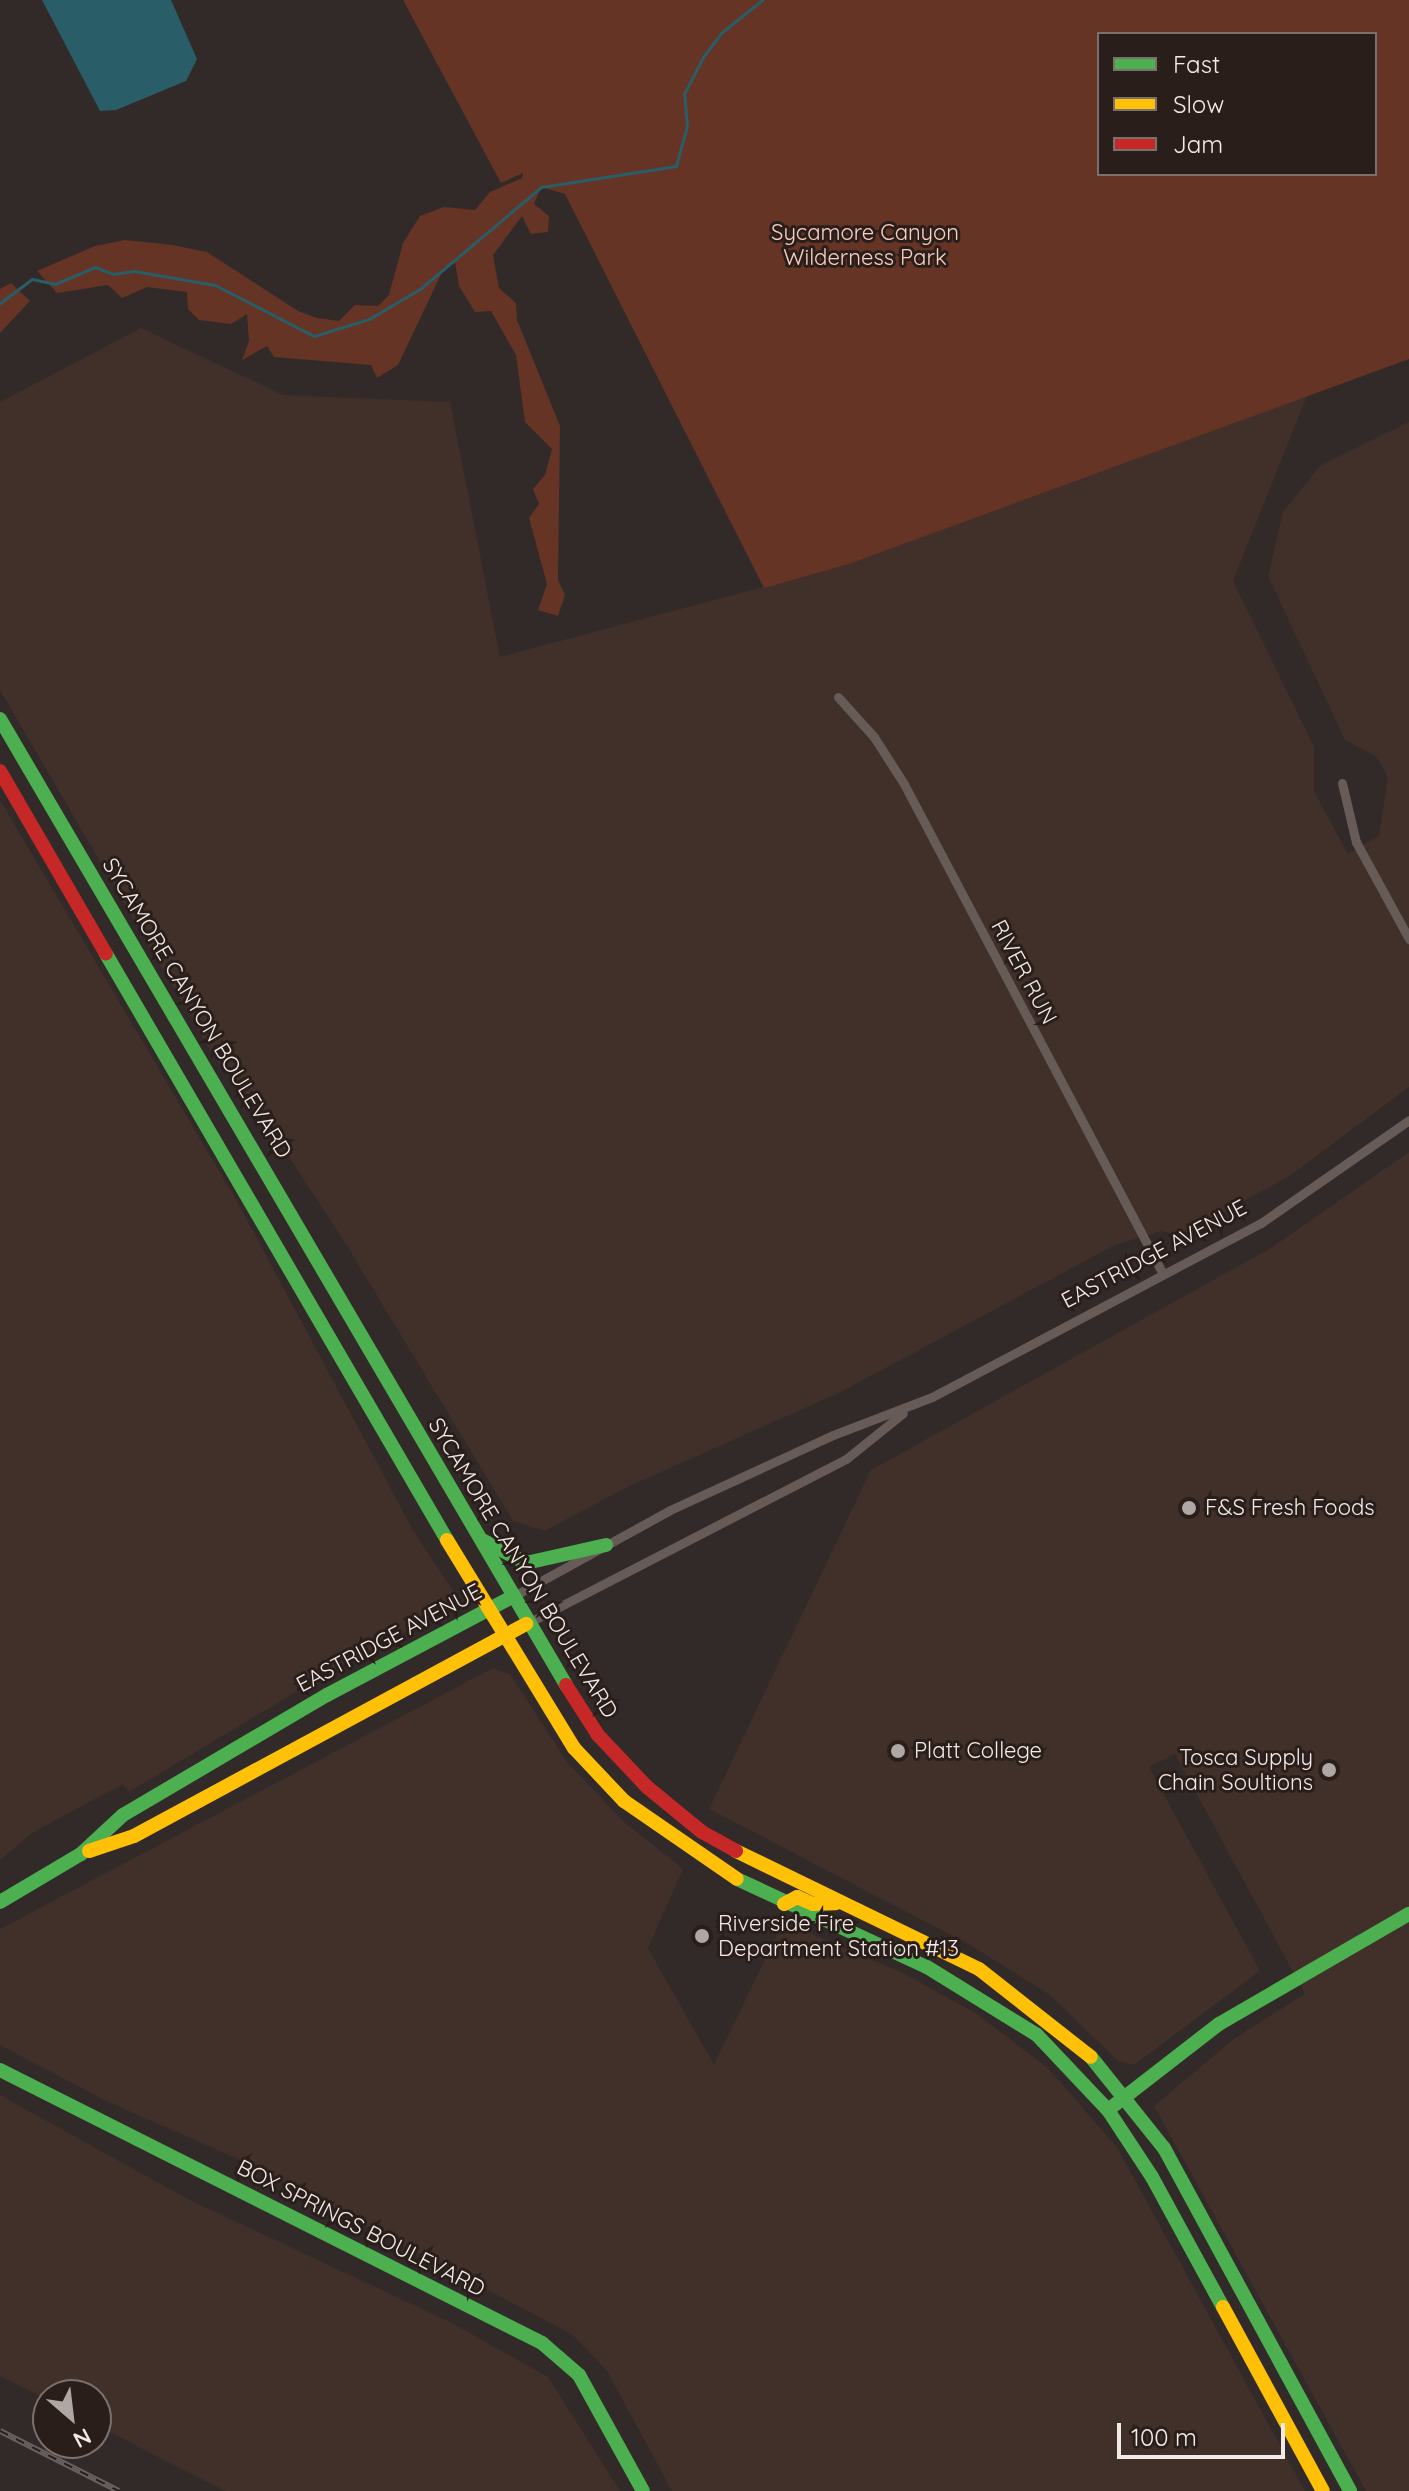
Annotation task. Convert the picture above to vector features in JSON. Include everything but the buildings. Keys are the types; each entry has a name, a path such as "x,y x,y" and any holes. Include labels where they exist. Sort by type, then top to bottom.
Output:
{"main road":[{"name":"SYCAMORE CANYON BOULEVARD","path":"0,719 526,1624 585,1718 647,1787 702,1832 759,1866 955,1955 1004,1984 1060,2027 1126,2095 1164,2148 1350,2491"},
{"path":"0,771 503,1636 548,1711 599,1778 688,1850 784,1904 972,1991 1037,2035 1108,2110 1152,2177 1323,2491"},
{"path":"478,1537 526,1563 606,1545"},
{"name":"EASTRIDGE AVENUE","path":"81,1854 123,1815 327,1695 512,1597"},
{"name":"EASTRIDGE AVENUE","path":"0,1902 81,1854 134,1836 526,1624"},
{"path":"784,1904 797,1897 813,1904 840,1903"},
{"path":"1108,2110 1258,1999 1409,1914"},
{"name":"BOX SPRINGS BOULEVARD","path":"0,2070 542,2343 579,2375 643,2491"}],"street":[{"name":"RIVER RUN","path":"838,697 874,737 904,784 1163,1274"},
{"path":"1342,783 1356,842 1409,939"},
{"name":"EASTRIDGE AVENUE","path":"512,1597 606,1545 833,1435 908,1408 1163,1274 1311,1192 1409,1120"},
{"name":"EASTRIDGE AVENUE","path":"526,1624 846,1459 908,1408"}],"shaded area":[{"path":"141,328 283,395 450,402 500,657 849,564 1307,396 1233,581 1314,747 1314,791 1348,854 1379,836 1388,777 1377,757 1345,740 1268,576 1283,512 1320,466 1409,422 1409,1087 1291,1175 1181,1236 1162,1231 1115,1245 841,1392 627,1487 545,1531 513,1521 349,1249 267,1123 214,1057 0,690 0,402"},
{"path":"0,800 238,1203 413,1530 453,1591 445,1611 316,1680 129,1792 123,1784 32,1833 0,1860"},
{"path":"1409,1152 1409,2491 1366,2491 1154,2106 1235,2038 1305,1994 1175,1754 1149,1767 1260,1971 1134,2065 1118,2061 1050,1995 970,1945 709,1809 871,1470 1271,1248"},
{"path":"493,1668 510,1674 567,1762 624,1822 683,1869 648,1948 714,2065 783,1922 903,1973 977,2014 1049,2069 1118,2149 1305,2491 672,2491 607,2371 573,2335 238,2159 106,2101 0,2045 0,1929"},
{"path":"0,2095 186,2198 452,2323 548,2377 620,2491 225,2491 112,2433 112,2379 32,2379 32,2392 0,2376"}],"green space":[{"name":"Sycamore Canyon Wilderness Park","path":"403,0 1409,0 1409,359 849,564 764,588 565,194 541,187 534,204 549,216 548,232 531,234 522,216 493,255 499,288 516,303 517,320 560,426 558,580 565,595 558,616 538,610 547,584 529,518 539,504 533,489 545,475 552,449 525,422 516,355 491,311 475,312 459,286 455,262 444,268 398,365 377,378 371,365 274,357 267,346 242,360 249,341 247,314 231,324 199,320 188,309 187,292 147,287 122,298 108,285 57,293 37,271 95,246 125,240 172,245 207,252 298,311 339,321 355,305 378,306 389,295 403,243 420,216 444,207 475,210 490,192 522,178 523,173 501,183"},
{"path":"11,283 30,301 0,333 0,289"}],"water":[{"path":"42,0 171,0 197,59 186,81 116,110 100,111"}],"waterway":[{"path":"0,303 32,279 55,284 95,267 113,274 134,271 215,285 314,336 369,319 420,289 541,187 676,166 687,126 684,94 703,57 721,33 762,0"}],"railway":[{"path":"0,2431 119,2491"}],"traffic: fast":[{"path":"0,719 566,1685"},
{"path":"106,954 447,1540"},
{"path":"482,1540 526,1563 606,1545"},
{"path":"0,1902 81,1854 123,1815 327,1695 512,1597"},
{"path":"737,1879 927,1967 1037,2035 1108,2110 1152,2177 1223,2307"},
{"path":"1108,2110 1219,2024 1409,1914"},
{"path":"1091,2057 1164,2148 1350,2491"},
{"path":"0,2070 542,2343 579,2375 643,2491"}],"traffic: slow":[{"path":"447,1540 574,1748 624,1801 737,1879"},
{"path":"89,1851 134,1836 526,1624"},
{"path":"736,1851 979,1969 1091,2057"},
{"path":"784,1904 797,1897 813,1904 836,1903"},
{"path":"1223,2307 1323,2491"}],"traffic: jam":[{"path":"0,771 106,954"},
{"path":"566,1685 598,1735 647,1787 702,1832 736,1851"}],"place":[{"name":"F&S Fresh Foods","path":"1189,1508"},
{"name":"Platt College","path":"898,1751"},
{"name":"Tosca Supply Chain Soultions","path":"1329,1770"},
{"name":"Riverside Fire Department Station #13","path":"702,1936"}]}
